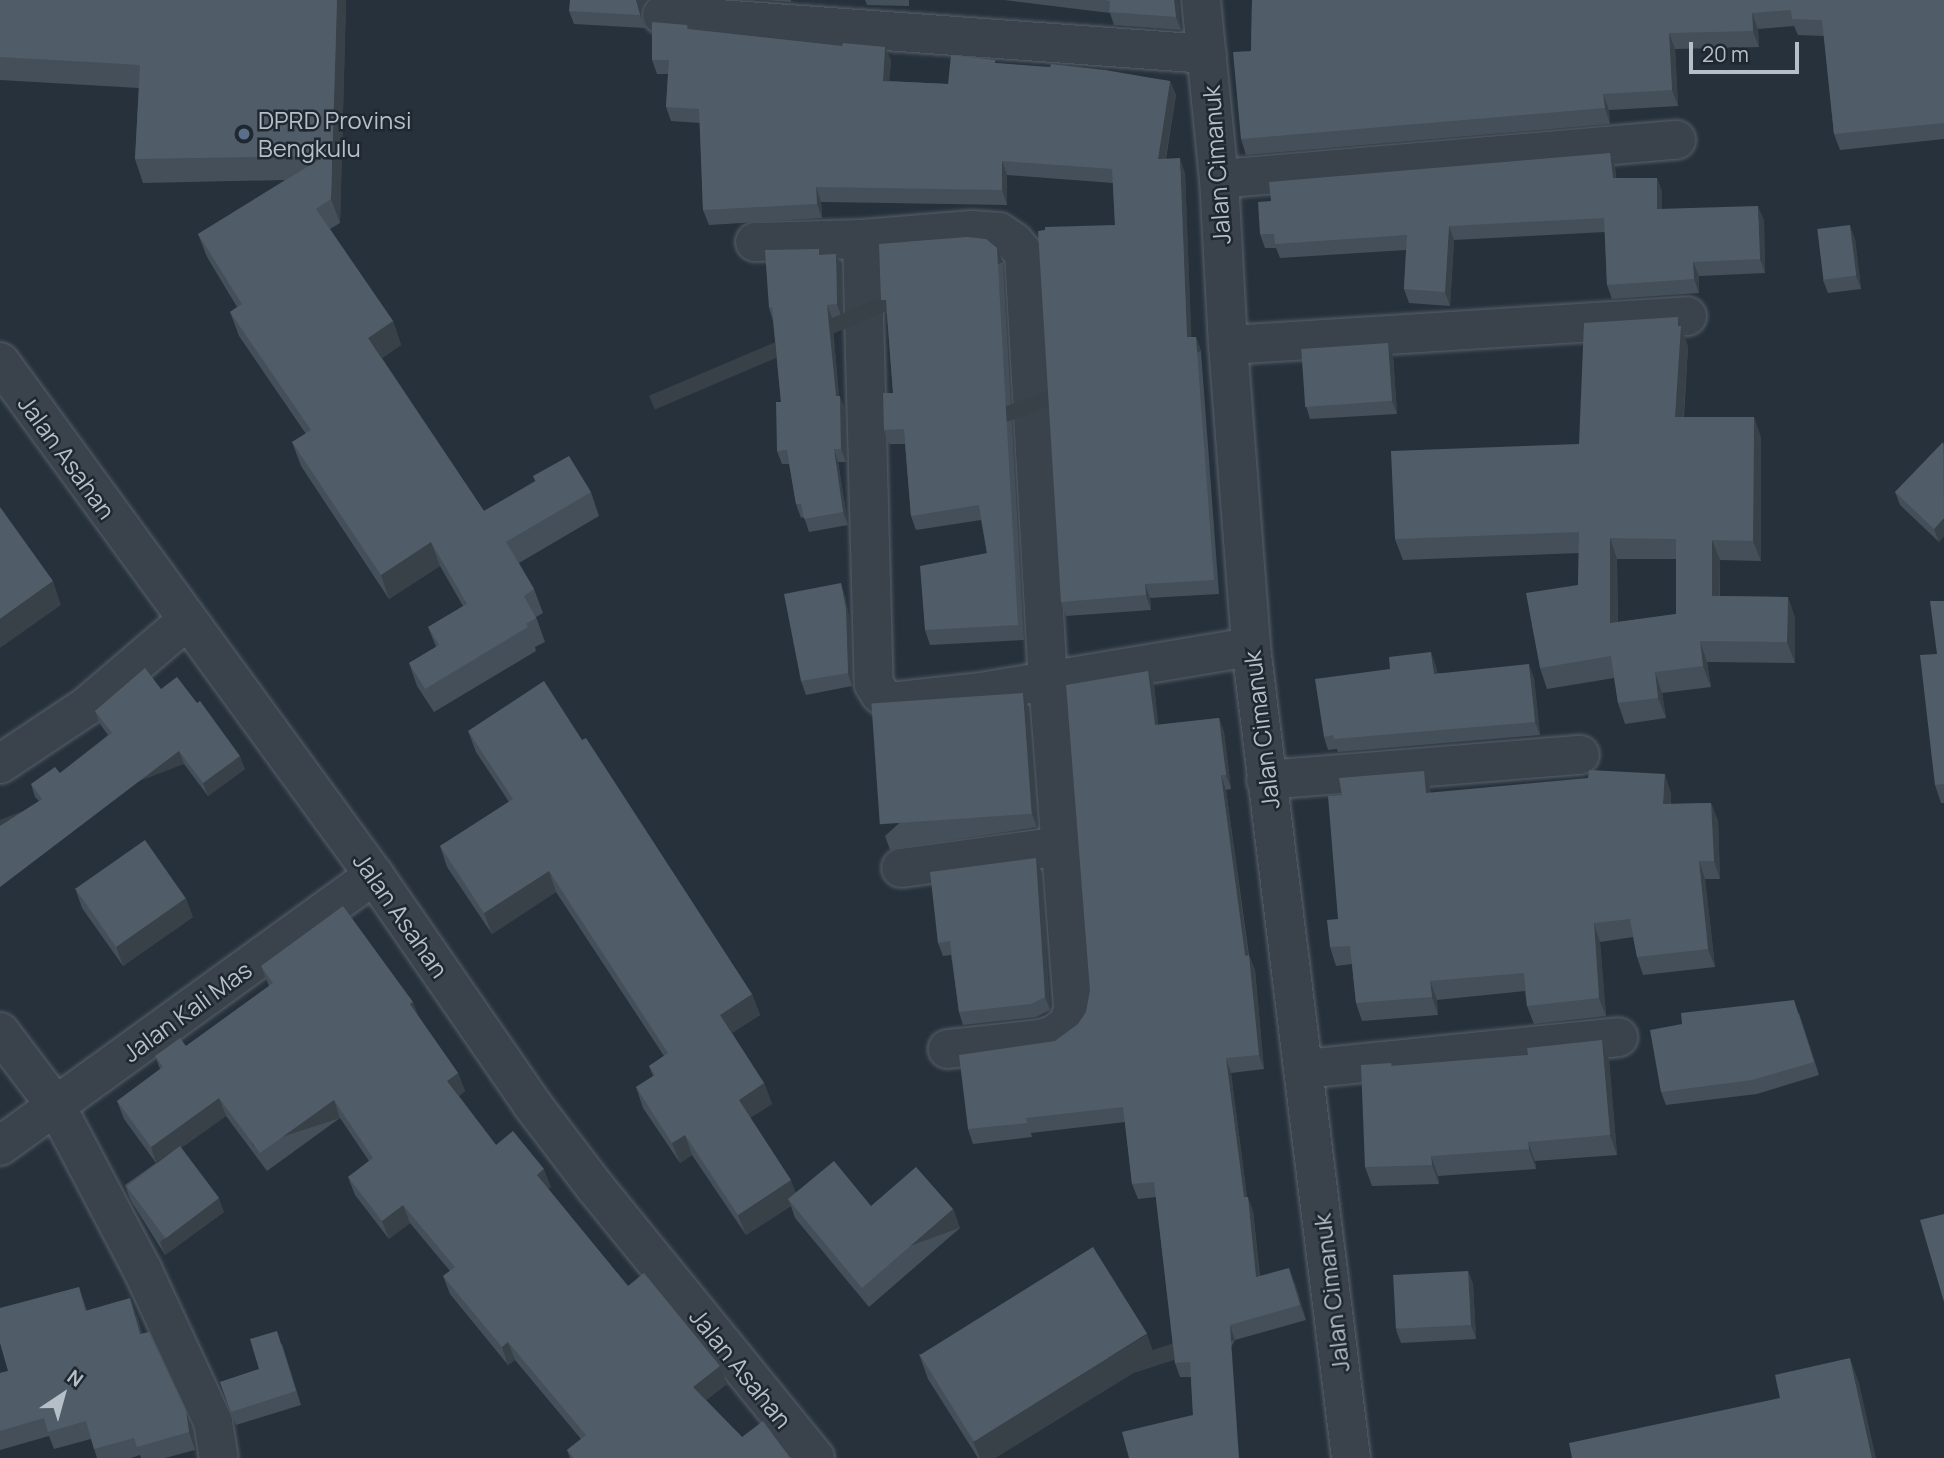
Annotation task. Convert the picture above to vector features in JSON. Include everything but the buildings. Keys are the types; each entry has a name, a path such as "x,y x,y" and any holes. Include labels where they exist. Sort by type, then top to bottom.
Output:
{"street":[{"name":"Jalan Cimanuk","path":"1201,0 1219,179 1228,345 1251,647 1351,1458"},
{"path":"662,15 767,11 1207,54"},
{"path":"1219,179 1676,140"},
{"path":"755,242 862,239 972,230 999,232 1014,242 1024,254 1048,681 1073,1007 1070,1022 1054,1035 1040,1040 948,1049"},
{"path":"862,239 874,684 890,702 1048,681 1251,647"},
{"path":"1228,345 1687,317"},
{"name":"Jalan Asahan","path":"0,362 374,875 555,1135 814,1458"},
{"path":"0,764 88,706 187,621"},
{"path":"1266,780 1580,755"},
{"path":"901,868 1061,846"},
{"name":"Jalan Kali Mas","path":"0,1146 374,875"},
{"path":"0,1032 56,1106 142,1269 213,1422 219,1458"},
{"path":"1305,1069 1618,1037"}],"place":[{"name":"DPRD Provinsi Bengkulu","path":"244,134"}]}
